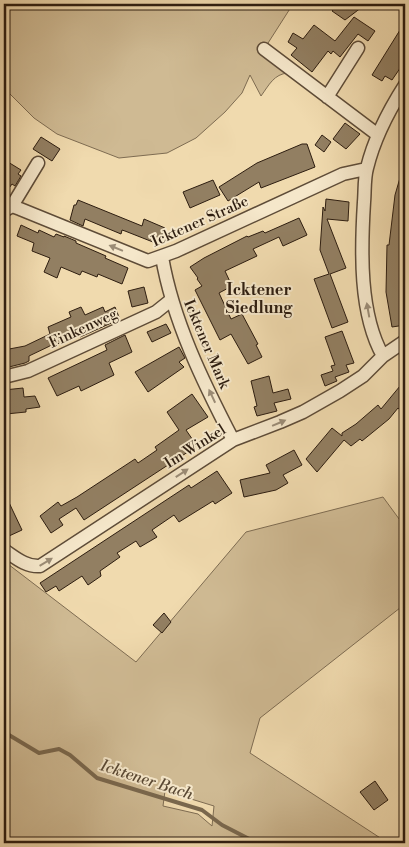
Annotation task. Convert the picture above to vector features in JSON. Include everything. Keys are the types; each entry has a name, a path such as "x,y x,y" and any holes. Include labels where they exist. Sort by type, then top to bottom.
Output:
{"street":[{"path":"327,97 358,48"},
{"path":"264,49 378,134"},
{"path":"382,356 372,331 363,273 362,249 366,169 378,134 405,85"},
{"name":"Icktener Straße","path":"38,163 8,209 148,261 162,257 342,174 366,169"},
{"name":"Icktener Mark","path":"162,257 171,300 192,355 233,440"},
{"name":"Finkenweg","path":"4,377 28,371 139,320 156,312 171,300"},
{"name":"Im Winkel","path":"4,550 32,567 40,566 233,440 303,412 340,391 359,378 382,356 405,341"}],"shaded area":[{"path":"4,4 293,4 261,54 288,73 275,78 261,96 250,75 242,93 225,112 196,138 167,153 119,158 57,134 34,118 4,88"},
{"path":"383,497 405,527 405,604 260,718 250,753 388,843 4,843 4,561 136,662 246,532","holes":["165,791 214,806 212,826 198,814 163,806"]}],"building":[{"path":"338,4 366,4 345,20 332,11"},
{"path":"354,17 375,31 368,41 358,34 340,57 333,51 331,54 328,51 312,72 291,55 297,48 288,42 293,33 303,39 314,25 335,41"},
{"path":"405,22 405,61 392,80 385,76 382,81 372,75"},
{"path":"345,123 360,134 346,149 333,139"},
{"path":"322,135 331,142 324,152 315,145"},
{"path":"41,137 60,149 52,161 33,149"},
{"path":"302,144 307,144 315,167 261,188 259,182 228,201 219,187 257,163"},
{"path":"8,162 21,170 18,174 21,176 15,186 12,184 4,195 4,169"},
{"path":"402,171 405,171 405,325 392,327 386,292 387,245 389,245 395,195"},
{"path":"213,180 220,195 190,208 183,192"},
{"path":"326,199 349,202 348,221 327,219 346,268 330,274 348,322 332,328 314,279 329,274 320,250 323,207 325,211"},
{"path":"78,200 142,226 144,219 165,228 158,244 122,230 121,234 85,219 83,226 70,220 74,205 76,205"},
{"path":"299,218 307,235 283,246 279,237 253,249 257,256 225,271 232,286 219,293 231,319 242,314 258,344 256,345 262,357 248,364 231,334 220,340 195,290 202,286 190,267 247,236 263,231 265,233"},
{"path":"21,225 38,233 39,230 54,237 56,234 64,236 128,268 122,284 98,274 97,277 82,271 80,275 61,267 57,278 44,272 50,258 32,251 34,243 17,236"},
{"path":"144,287 148,303 132,307 128,291"},
{"path":"81,307 85,315 103,307 105,312 115,307 119,317 117,318 118,320 80,337 79,335 54,344 29,356 29,361 25,363 5,368 4,350 25,346 50,334 48,327 71,317 69,312"},
{"path":"166,324 171,333 152,342 147,332"},
{"path":"342,331 354,363 346,365 349,372 335,377 337,381 325,386 321,375 333,371 331,366 335,365 325,337"},
{"path":"125,335 132,352 109,363 114,375 81,391 79,386 57,396 48,378 107,350 105,345"},
{"path":"179,347 185,358 179,362 184,367 148,392 135,372"},
{"path":"269,376 273,393 288,389 291,399 274,403 277,411 257,416 254,407 257,406 251,381"},
{"path":"405,380 405,414 398,408 389,419 362,441 360,439 351,446 344,440 317,472 306,459 332,428 342,436 342,433 378,405 381,409"},
{"path":"23,388 24,397 35,396 40,407 26,409 26,412 6,414 4,390"},
{"path":"192,394 208,417 186,430 197,446 84,520 76,508 59,519 63,525 51,533 40,516 58,502 61,506 135,459 138,463 157,450 155,447 179,430 167,412"},
{"path":"294,450 302,465 283,475 288,483 276,490 244,497 240,480 270,473 266,465"},
{"path":"217,471 232,493 215,504 213,501 179,522 174,515 152,530 157,537 140,547 136,541 117,553 120,557 100,571 101,576 88,585 82,576 59,591 56,586 46,592 40,583 189,485 191,488"},
{"path":"4,492 22,530 9,536 7,532 4,534"},
{"path":"164,613 171,622 162,633 153,625"},
{"path":"375,781 388,800 374,810 360,792"}],"waterway":[{"name":"Icktener Bach","path":"4,732 39,753 59,749 70,755 97,778 202,810 222,825 257,843"}],"district":[{"name":"Icktener Siedlung","path":"259,298"}]}
